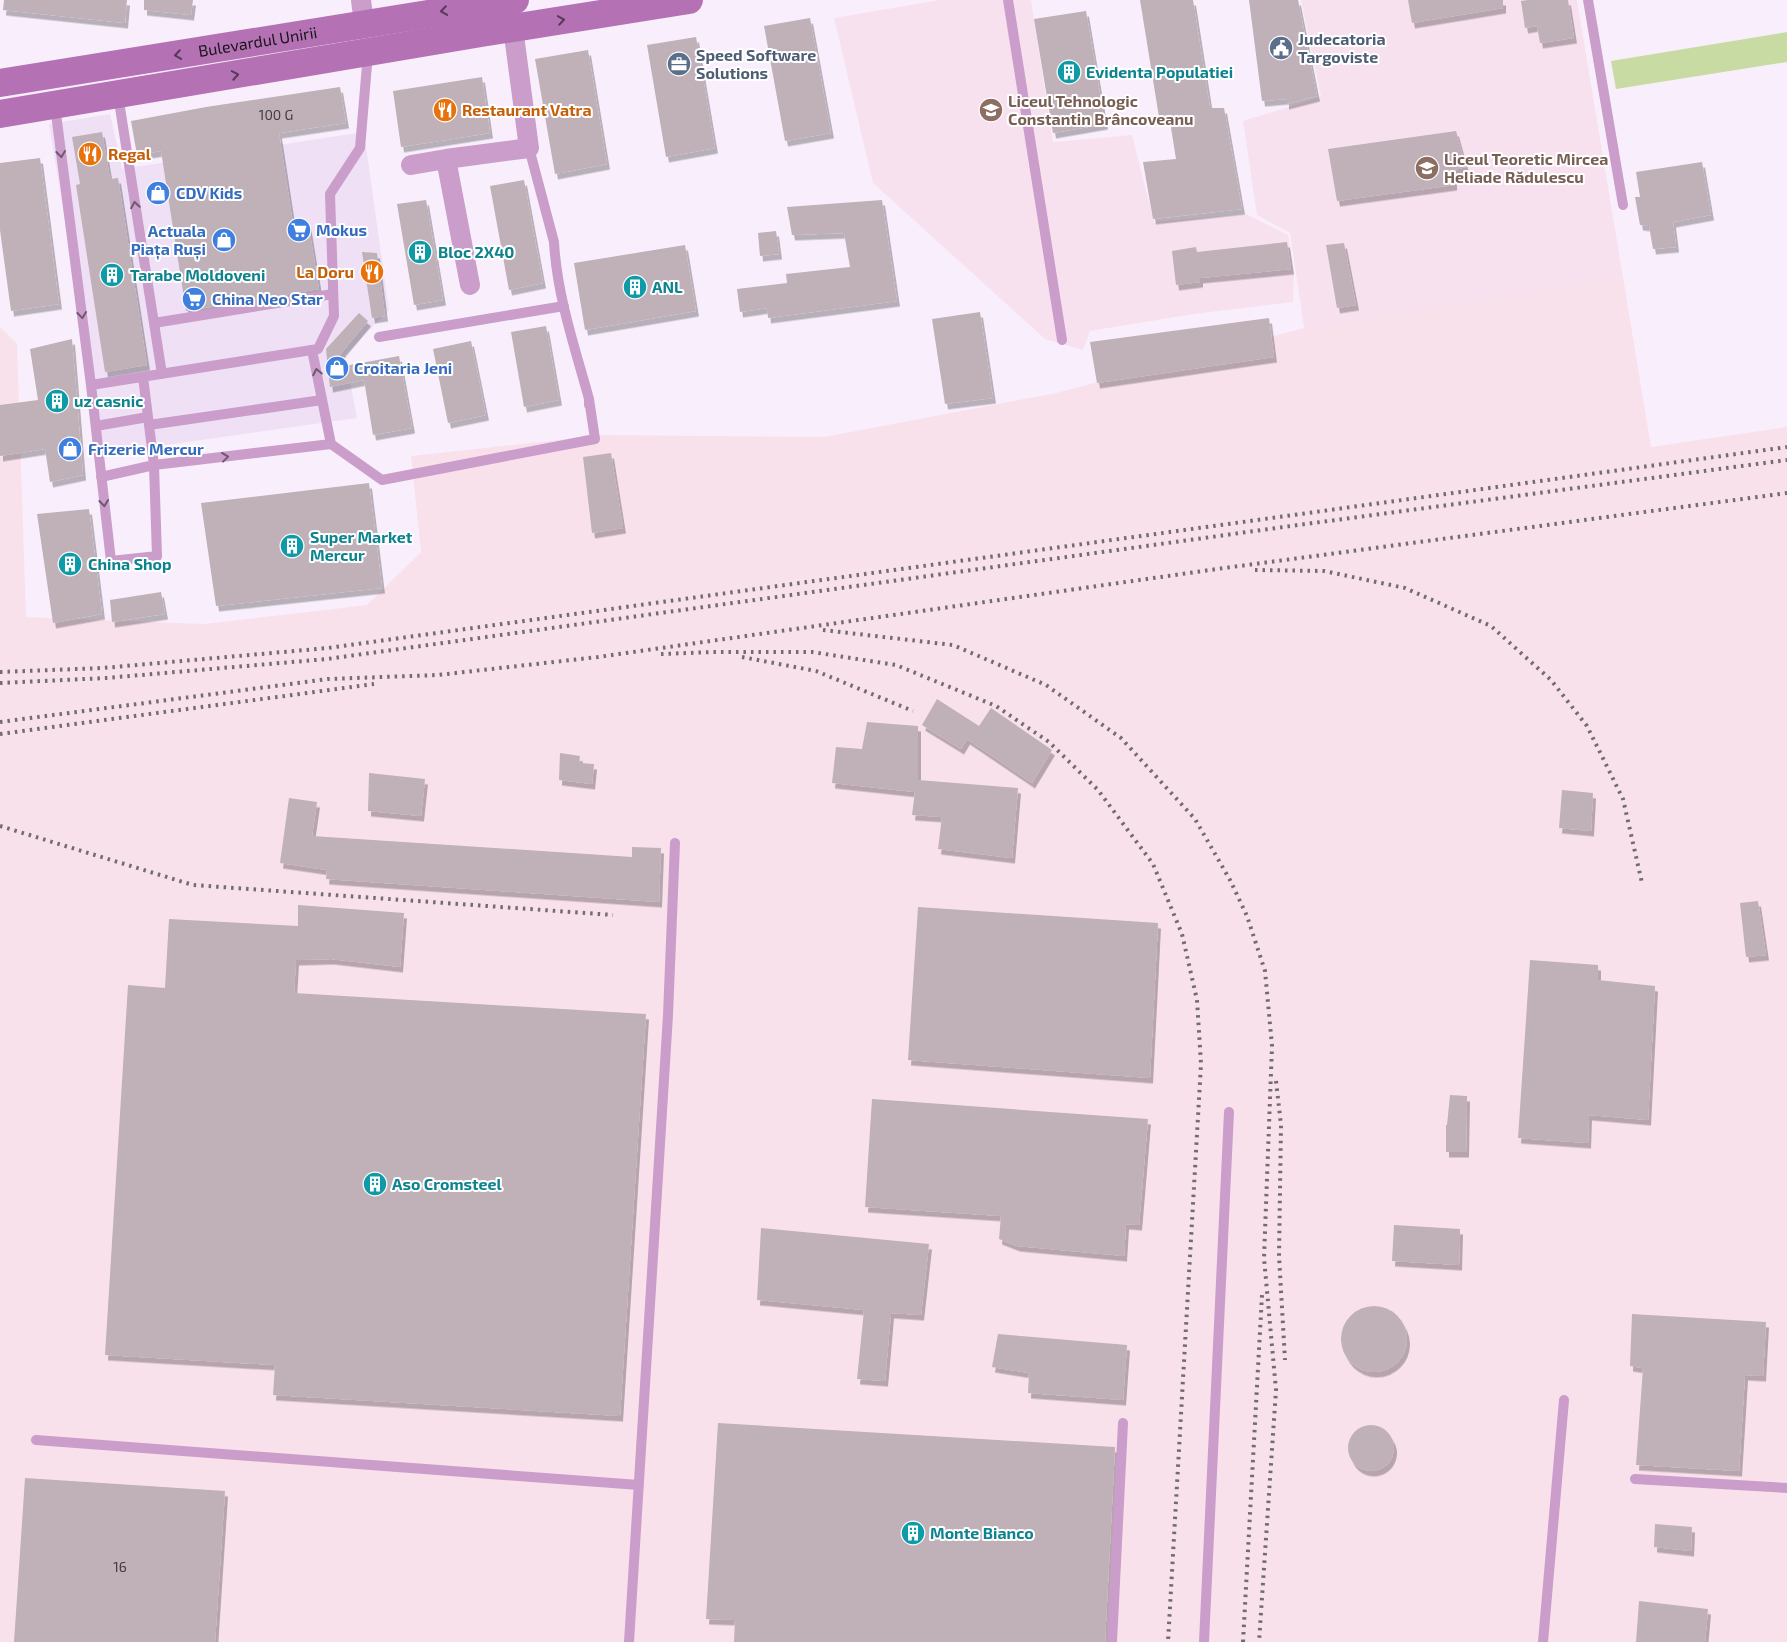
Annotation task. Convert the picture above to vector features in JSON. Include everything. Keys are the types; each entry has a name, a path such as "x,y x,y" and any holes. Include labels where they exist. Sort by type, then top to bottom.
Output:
{"main road":[{"name":"Bulevardul Unirii","path":"0,84 363,12 512,0"},
{"path":"512,0 513,28"},
{"name":"Bulevardul Unirii","path":"0,114 689,0"},
{"path":"363,12 368,52"},
{"path":"48,76 55,105"}],"street":[{"path":"411,165 529,148 513,28"},
{"path":"446,159 470,285"}],"lane":[{"path":"1008,0 1062,340"},
{"path":"1588,0 1622,205"},
{"path":"91,385 318,349 334,316 330,194 360,148 368,52"},
{"path":"118,95 162,374"},
{"path":"55,105 91,385 111,561 157,556 154,465 143,377"},
{"path":"101,477 154,465 331,444 382,480 595,440 589,399 564,306 554,242 529,148"},
{"path":"154,322 333,294"},
{"path":"379,338 564,306"},
{"path":"312,350 331,444"},
{"path":"589,399 589,424"},
{"path":"96,426 322,400"},
{"path":"629,1642 668,1015 675,843"},
{"path":"1204,1642 1229,1112"},
{"path":"1542,1642 1564,1400"},
{"path":"1112,1642 1122,1423"},
{"path":"36,1440 639,1485"},
{"path":"1635,1479 1787,1488"}],"shaded area":[{"path":"940,0 1031,0 1053,142 1132,135 1154,222 1246,214 1288,235 1294,273 1293,302 1194,314 1090,331 1083,350 1045,339 873,183 834,18"},
{"name":"Liceul Teoretic Mircea Heliade Rădulescu","path":"1301,0 1577,0 1623,277 1304,328 1290,233 1257,215 1243,121 1321,97"},
{"name":"Actuala Piața Ruși","path":"110,114 122,169 364,132 389,310 345,355 357,418 103,454 49,124"},
{"path":"1623,277 1651,447 1787,427 1787,1642 0,1642 0,327 17,344 26,617 204,624 367,605 421,552 411,456 604,435 824,437 1056,393 1304,328"}],"green space":[{"path":"1787,32 1787,62 1616,89 1611,61"}],"building":[{"path":"4,0 127,0 125,23 3,10"},
{"path":"144,0 193,0 191,15 144,10"},
{"path":"1140,0 1193,0 1210,108 1224,108 1242,209 1153,219 1143,162 1176,159 1169,115 1159,117"},
{"name":"Judecatoria Targoviste","path":"1249,0 1298,0 1317,96 1286,104 1286,99 1262,101"},
{"path":"1408,0 1503,0 1503,8 1412,23"},
{"path":"1568,0 1574,38 1540,43 1537,26 1525,28 1521,1"},
{"name":"Evidenta Populatiei","path":"1086,11 1105,124 1053,133 1034,19"},
{"path":"810,18 831,133 785,141 764,26"},
{"path":"696,37 715,148 666,157 647,45"},
{"path":"588,50 607,164 555,174 535,59"},
{"path":"482,77 490,133 401,147 393,91"},
{"path":"340,87 346,123 279,133 293,224 308,222 319,289 186,311 161,151 137,155 131,121 206,107"},
{"path":"1456,131 1466,167 1454,170 1454,185 1337,201 1328,149"},
{"name":"Tarabe Moldoveni","path":"102,132 110,179 118,178 147,365 105,372 76,185 80,184 72,137"},
{"path":"40,158 59,304 11,311 0,230 0,163"},
{"path":"1702,162 1711,215 1673,222 1676,247 1653,249 1649,226 1640,225 1635,197 1640,197 1636,172"},
{"path":"524,180 543,283 509,290 490,186"},
{"name":"Bloc 2X40","path":"426,200 443,300 414,305 397,204"},
{"path":"882,200 897,301 768,318 767,308 740,312 737,289 787,283 786,274 850,267 844,233 792,235 787,207"},
{"path":"776,231 779,254 760,256 758,233"},
{"path":"1287,242 1291,269 1200,278 1200,282 1176,285 1172,251 1196,247 1197,252"},
{"path":"1344,243 1356,305 1337,308 1326,245"},
{"name":"ANL","path":"685,245 696,311 585,330 574,263"},
{"name":"La Doru","path":"362,252 377,253 385,316 372,318"},
{"path":"980,312 993,398 945,404 932,319"},
{"path":"359,313 368,321 328,369 326,349"},
{"path":"1269,318 1274,357 1097,383 1090,342"},
{"path":"546,326 559,400 524,407 511,332"},
{"name":"uz casnic","path":"72,339 83,475 50,482 45,449 0,456 0,405 38,400 30,349"},
{"path":"471,341 486,415 448,423 433,349"},
{"path":"399,356 412,428 373,435 364,380 330,387 328,369"},
{"path":"611,453 623,528 592,533 583,457"},
{"name":"Super Market Mercur","path":"369,483 382,588 216,606 201,503"},
{"name":"China Shop","path":"89,509 102,614 53,623 37,514"},
{"path":"161,592 165,614 112,622 110,600"},
{"path":"937,699 979,726 991,708 1052,750 1032,783 967,739 961,749 922,725"},
{"path":"867,722 918,726 918,780 1018,788 1012,858 938,849 942,817 912,815 915,792 832,783 836,747 862,749"},
{"path":"560,753 580,756 579,763 594,764 592,784 559,780"},
{"path":"369,773 425,779 421,816 368,811"},
{"path":"1562,790 1593,793 1591,831 1559,828"},
{"path":"289,798 317,802 312,836 632,857 632,847 661,848 659,902 326,879 327,870 280,863"},
{"path":"1758,901 1766,955 1746,957 1740,903"},
{"name":"Aso Cromsteel","path":"298,905 404,913 400,967 331,959 296,960 294,993 646,1014 620,1416 273,1395 275,1365 105,1355 128,985 165,988 169,919 298,926"},
{"path":"918,907 1158,923 1150,1078 908,1060"},
{"path":"1530,960 1598,965 1598,980 1655,986 1648,1120 1589,1115 1588,1143 1518,1138"},
{"path":"1450,1095 1467,1096 1466,1152 1446,1152 1446,1125"},
{"path":"872,1099 1148,1119 1139,1225 1126,1224 1124,1256 1017,1246 999,1239 1001,1216 865,1207"},
{"path":"1394,1225 1460,1229 1459,1265 1392,1261"},
{"path":"761,1228 929,1244 921,1315 891,1313 885,1381 857,1379 864,1310 757,1300"},
{"path":"1374,1306 1387,1309 1397,1316 1404,1326 1407,1339 1404,1352 1397,1362 1387,1369 1374,1372 1361,1369 1351,1362 1344,1352 1341,1339 1344,1326 1351,1316 1361,1309"},
{"path":"1632,1314 1766,1322 1763,1376 1745,1375 1739,1471 1636,1465 1643,1368 1630,1366"},
{"path":"998,1334 1127,1345 1123,1400 1028,1393 1029,1373 992,1367"},
{"name":"Monte Bianco","path":"718,1423 1115,1447 1105,1642 734,1642 735,1620 706,1619"},
{"path":"1371,1425 1384,1429 1390,1435 1394,1448 1390,1461 1384,1467 1371,1471 1358,1467 1352,1461 1348,1448 1352,1435 1358,1429"},
{"path":"25,1478 225,1491 215,1642 14,1642"},
{"path":"1655,1524 1692,1527 1691,1551 1654,1547"},
{"path":"1639,1601 1708,1609 1705,1642 1636,1642"}],"railway":[{"path":"0,672 103,668 328,648 1787,447"},
{"path":"0,683 106,678 327,659 1298,525 1787,460"},
{"path":"0,722 328,679 438,675 598,657 1217,569 1787,493"},
{"path":"1255,570 1324,571 1405,588 1491,626 1551,680 1587,726 1623,799 1642,883"},
{"path":"823,630 953,645 1046,685 1121,738 1195,819 1230,880 1247,916 1265,971 1272,1046 1264,1258 1276,1390 1259,1642"},
{"path":"661,654 812,652 896,665 996,706 1049,742 1098,790 1153,864 1182,934 1197,1000 1201,1064 1168,1642"},
{"path":"742,657 816,671 913,711"},
{"path":"0,734 374,684"},
{"path":"0,826 193,885 613,915"},
{"path":"1276,1081 1281,1125 1279,1256 1285,1360"},
{"path":"1243,1642 1262,1295"}],"place":[{"name":"Judecatoria Targoviste","path":"1281,48"},
{"name":"Speed Software Solutions","path":"679,64"},
{"name":"Evidenta Populatiei","path":"1069,72"},
{"name":"Restaurant Vatra","path":"445,110"},
{"name":"Liceul Tehnologic Constantin Brâncoveanu","path":"991,110"},
{"name":"Regal","path":"90,154"},
{"name":"Liceul Teoretic Mircea Heliade Rădulescu","path":"1427,168"},
{"name":"CDV Kids","path":"158,193"},
{"name":"Mokus","path":"299,230"},
{"name":"Actuala Piața Ruși","path":"224,240"},
{"name":"Bloc 2X40","path":"420,252"},
{"name":"La Doru","path":"372,272"},
{"name":"Tarabe Moldoveni","path":"112,275"},
{"name":"ANL","path":"635,287"},
{"name":"China Neo Star","path":"194,299"},
{"name":"Croitaria Jeni","path":"337,368"},
{"name":"uz casnic","path":"57,401"},
{"name":"Frizerie Mercur","path":"70,449"},
{"name":"Super Market Mercur","path":"292,546"},
{"name":"China Shop","path":"70,564"},
{"name":"Aso Cromsteel","path":"375,1184"},
{"name":"Monte Bianco","path":"913,1533"}]}
